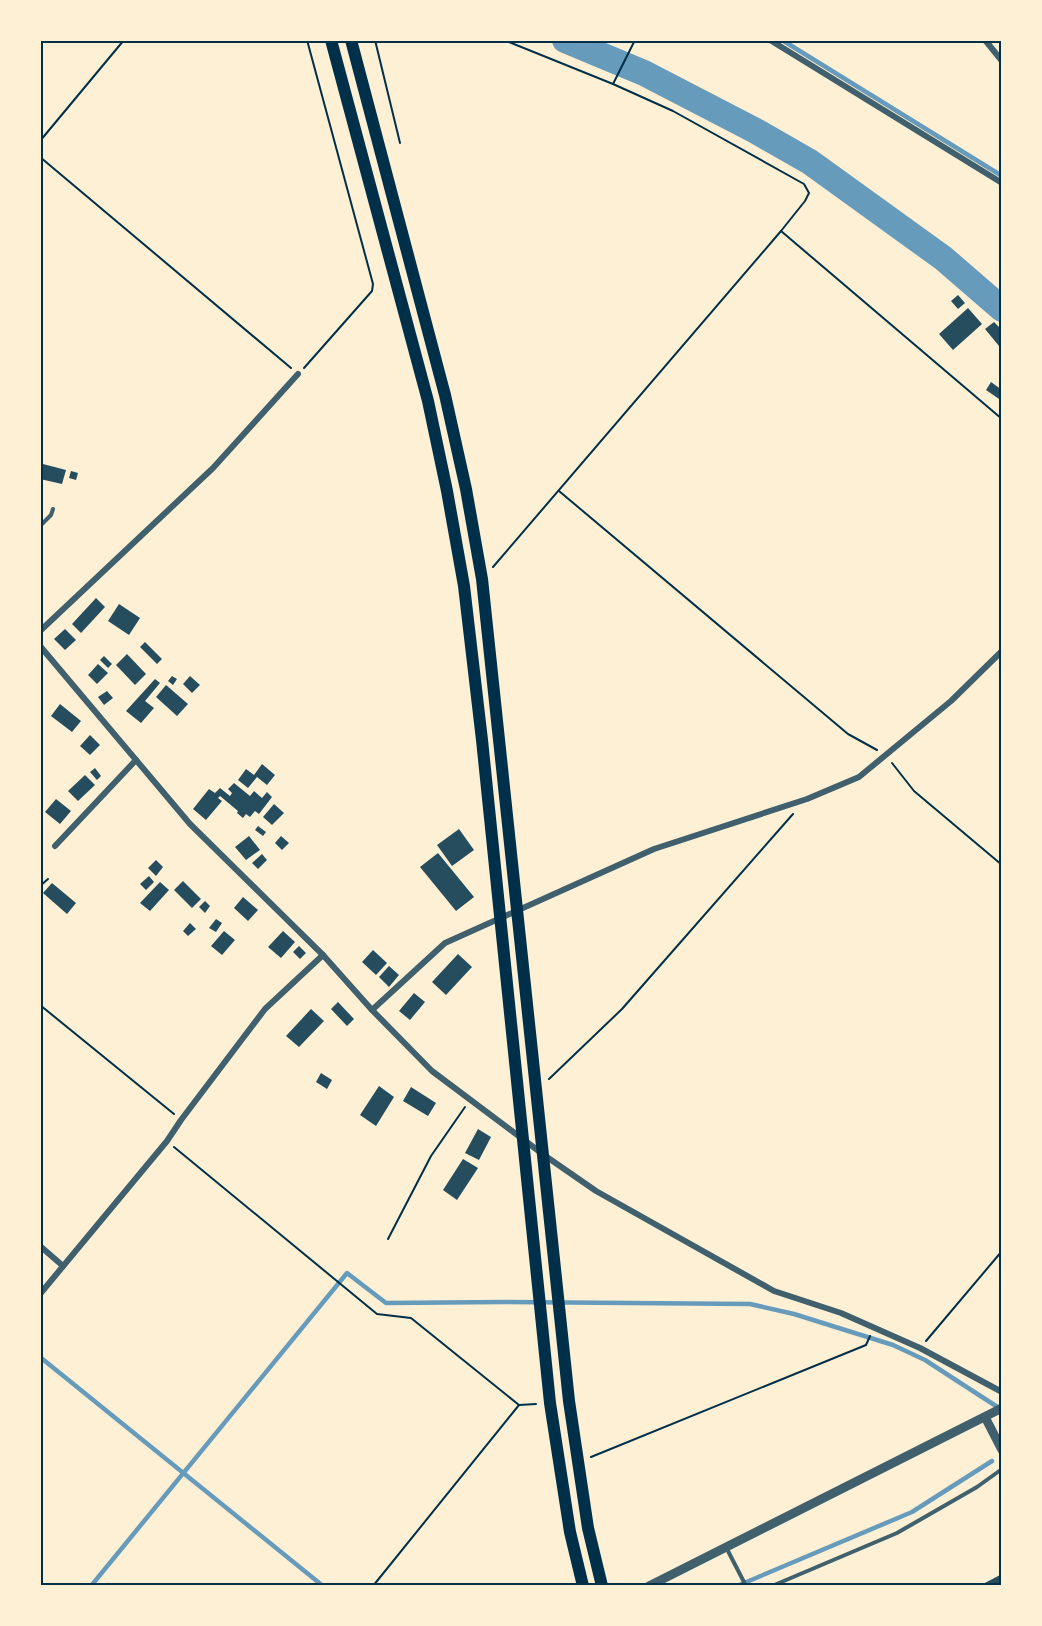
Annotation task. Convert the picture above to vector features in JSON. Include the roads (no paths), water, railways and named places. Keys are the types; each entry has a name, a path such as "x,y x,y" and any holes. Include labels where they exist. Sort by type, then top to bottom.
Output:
{"highway":[{"path":"331,40 428,401 464,586 481,728 550,1403 570,1532 582,1586"},
{"path":"351,40 445,395 466,489 482,579 577,1462 588,1528 602,1586"}],"street":[{"path":"770,40 1002,183"},
{"path":"984,40 1002,61"},
{"path":"40,631 213,468 298,374"},
{"path":"40,646 190,824 323,955 372,1010 432,1071 543,1155 596,1191 774,1291 841,1313 875,1328 920,1348 1002,1392"},
{"path":"372,1010 445,943 654,849 807,799 860,777 951,701 1002,651"},
{"path":"55,846 136,760"},
{"path":"40,1294 167,1141 265,1009 323,955"},
{"path":"40,1246 63,1266"},
{"path":"650,1586 1002,1408"},
{"path":"985,1417 1002,1450"}],"lane":[{"path":"40,526 51,515 53,509"},
{"path":"772,1586 897,1533 977,1487 1002,1469"},
{"path":"725,1547 746,1586"}],"waterway":[{"path":"565,40 644,73 810,162 943,258 1002,309"},
{"path":"782,40 1002,176"},
{"path":"91,1586 347,1273 386,1303 750,1304 794,1314 893,1345 925,1360 999,1408"},
{"path":"40,1357 323,1586"},
{"path":"737,1586 912,1512 992,1461"}]}
